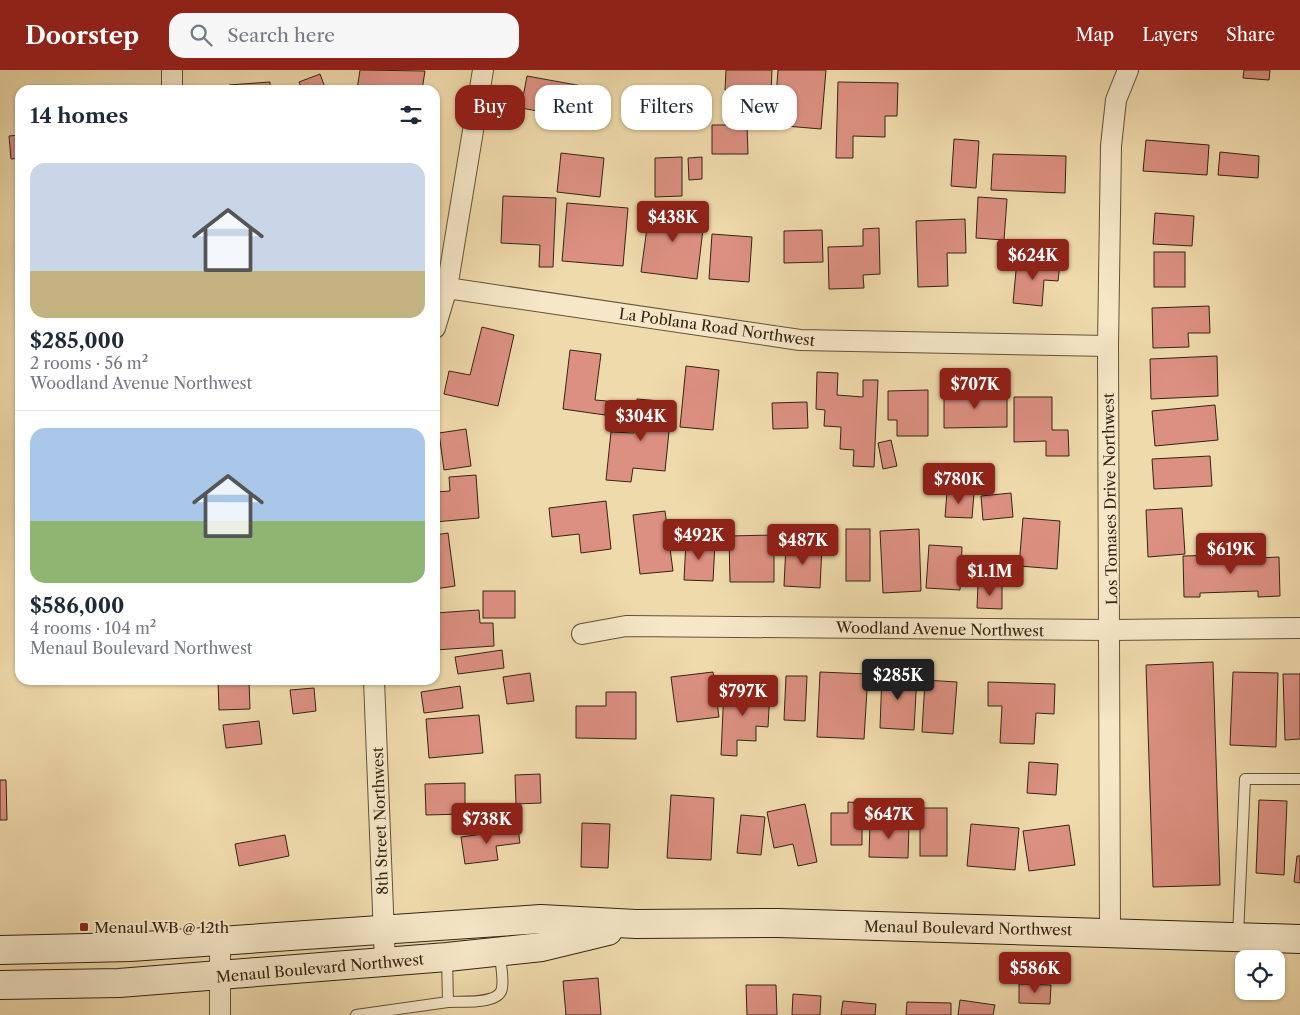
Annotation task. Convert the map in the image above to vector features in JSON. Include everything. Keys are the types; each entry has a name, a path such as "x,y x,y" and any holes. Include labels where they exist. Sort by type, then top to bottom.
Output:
{"main road":[{"name":"Menaul Boulevard Northwest","path":"0,950 117,948 541,919 636,924 778,923 1110,931 1300,938"},
{"name":"Menaul Boulevard Northwest","path":"0,986 101,984 447,957 542,947 636,924"}],"street":[{"path":"172,70 172,85"},
{"path":"440,311 447,288 483,70"},
{"name":"Los Tomases Drive Northwest","path":"1110,931 1108,346 1111,146 1116,100 1128,70"},
{"name":"La Poblana Road Northwest","path":"447,288 800,340 1108,346"},
{"name":"Woodland Avenue Northwest","path":"582,634 626,626 1110,630 1300,628"},
{"name":"8th Street Northwest","path":"374,685 385,962"},
{"path":"220,941 220,1015"}],"lane":[{"path":"1238,936 1246,778 1300,778"},
{"path":"356,1015 448,1002 491,1000 498,996 502,989 500,951"},
{"path":"447,957 448,1002"}],"building":[{"path":"360,70 425,71 423,85 358,85"},
{"path":"726,70 772,70 771,85 725,85"},
{"path":"778,70 826,70 821,129 797,127 797,85 777,85"},
{"path":"1244,70 1270,70 1269,80 1243,78"},
{"path":"320,74 324,85 300,85 299,82"},
{"path":"527,76 576,85 535,85 535,111 525,109"},
{"path":"270,82 270,85 229,85"},
{"path":"838,82 898,83 897,116 885,116 885,137 853,136 853,158 836,158"},
{"path":"712,125 722,125 722,130 747,130 748,154 712,154"},
{"path":"15,135 15,159 11,159 9,136"},
{"path":"954,139 979,141 976,188 951,186"},
{"path":"1146,140 1209,145 1207,175 1143,171"},
{"path":"1220,152 1259,156 1258,178 1218,175"},
{"path":"561,153 604,158 600,197 557,192"},
{"path":"993,154 1066,156 1065,193 991,190"},
{"path":"682,157 682,196 655,197 655,158"},
{"path":"702,157 702,179 689,180 688,158"},
{"path":"503,196 556,198 553,267 539,267 540,245 501,243"},
{"path":"978,197 1007,199 1004,240 976,238"},
{"path":"567,203 628,208 623,266 562,261"},
{"path":"650,206 705,213 697,279 641,272"},
{"path":"1155,213 1194,216 1192,246 1153,244"},
{"path":"965,219 966,253 947,253 948,286 918,287 916,221"},
{"path":"879,228 880,274 863,275 864,288 829,289 828,247 863,246 863,229"},
{"path":"822,230 823,262 784,263 784,231"},
{"path":"712,234 752,237 749,282 709,279"},
{"path":"1154,252 1185,252 1185,287 1154,287"},
{"path":"1017,260 1060,264 1058,281 1044,280 1042,306 1013,303"},
{"path":"1209,306 1210,333 1188,333 1189,347 1153,348 1152,308"},
{"path":"482,327 514,335 498,406 444,394 449,371 470,375"},
{"path":"570,350 601,354 595,400 607,401 605,415 563,409"},
{"path":"1217,356 1218,396 1151,399 1150,359"},
{"path":"686,366 719,370 713,430 680,427"},
{"path":"817,372 838,373 837,395 863,397 863,380 878,380 874,467 853,466 854,450 840,449 841,427 824,426 825,410 816,409"},
{"path":"928,390 928,436 897,436 897,420 888,420 888,391"},
{"path":"944,393 1007,393 1007,427 944,428"},
{"path":"1014,397 1052,397 1052,430 1068,430 1069,456 1046,456 1046,441 1014,442"},
{"path":"637,399 672,402 665,471 633,468 631,482 606,480 611,432 634,433"},
{"path":"807,402 808,428 773,429 772,403"},
{"path":"1215,405 1218,440 1155,446 1152,411"},
{"path":"466,429 471,466 444,470 440,433"},
{"path":"891,440 897,466 883,469 878,443"},
{"path":"1210,456 1212,486 1154,489 1152,459"},
{"path":"476,475 479,518 440,522 440,492 450,491 449,477"},
{"path":"947,492 974,493 972,518 945,517"},
{"path":"1011,493 1013,517 983,520 981,496"},
{"path":"606,501 611,549 581,553 579,534 552,537 549,508"},
{"path":"1182,508 1185,554 1148,557 1146,510"},
{"path":"665,511 673,571 640,574 633,515"},
{"path":"1023,518 1060,521 1057,569 1019,566"},
{"path":"846,529 870,529 870,581 846,581"},
{"path":"919,529 921,591 883,593 880,531"},
{"path":"448,533 455,586 440,588 440,534"},
{"path":"774,535 774,582 730,582 729,536"},
{"path":"686,541 715,543 713,581 684,580"},
{"path":"786,544 822,546 820,588 784,586"},
{"path":"929,545 962,547 960,590 926,588"},
{"path":"1258,554 1258,558 1279,557 1280,596 1258,597 1258,591 1200,593 1200,597 1184,597 1183,556"},
{"path":"978,585 1002,586 1002,609 977,608"},
{"path":"483,591 515,591 515,618 483,618"},
{"path":"479,610 480,623 493,623 494,646 440,650 440,613"},
{"path":"502,650 504,668 458,674 455,657"},
{"path":"1213,662 1220,885 1153,887 1146,665"},
{"path":"713,672 719,717 677,722 671,677"},
{"path":"820,672 868,674 864,739 817,737"},
{"path":"1233,672 1278,673 1276,747 1230,745"},
{"path":"530,673 534,701 507,704 503,677"},
{"path":"882,673 917,675 914,730 880,728"},
{"path":"1283,674 1300,674 1300,739 1285,740"},
{"path":"786,676 807,676 805,721 784,720"},
{"path":"925,680 957,682 953,734 922,732"},
{"path":"988,682 1055,684 1054,714 1036,713 1034,744 1000,743 1002,706 988,706"},
{"path":"218,685 249,685 250,709 219,710"},
{"path":"460,686 463,708 424,713 421,692"},
{"path":"314,688 316,711 293,714 290,690"},
{"path":"724,688 770,690 768,727 756,726 756,741 737,740 737,756 721,755"},
{"path":"606,692 636,692 636,739 576,738 576,706 606,706"},
{"path":"479,715 483,753 429,758 426,719"},
{"path":"259,721 262,744 226,748 223,725"},
{"path":"1029,762 1058,764 1056,795 1027,793"},
{"path":"540,774 541,803 516,804 515,775"},
{"path":"0,780 6,780 7,820 0,820"},
{"path":"465,783 465,814 426,815 425,784"},
{"path":"671,795 714,798 711,860 667,858"},
{"path":"1259,800 1287,801 1284,875 1256,873"},
{"path":"848,802 862,803 862,845 831,845 831,813 848,813"},
{"path":"805,804 817,862 798,866 793,844 774,848 767,812"},
{"path":"920,808 947,808 947,856 920,856"},
{"path":"741,815 765,817 761,855 737,853"},
{"path":"870,822 909,824 908,858 869,857"},
{"path":"582,823 610,824 608,868 581,867"},
{"path":"971,824 1019,828 1015,870 967,866"},
{"path":"1069,825 1075,865 1029,871 1023,831"},
{"path":"518,829 520,843 496,846 498,860 465,864 461,837"},
{"path":"285,835 289,856 239,866 235,844"},
{"path":"1297,856 1300,856 1300,883 1294,882"},
{"path":"598,978 601,1015 566,1015 563,981"},
{"path":"1019,984 1051,985 1050,1004 1019,1003"},
{"path":"746,985 776,985 777,1015 747,1015"},
{"path":"793,994 821,996 820,1015 792,1015"},
{"path":"960,1000 995,1005 993,1015 958,1015"},
{"path":"843,1001 876,1004 875,1015 841,1015"},
{"path":"907,1002 951,1003 951,1015 906,1015"}],"place":[{"name":"Menaul WB @ 12th","path":"84,927"}]}
